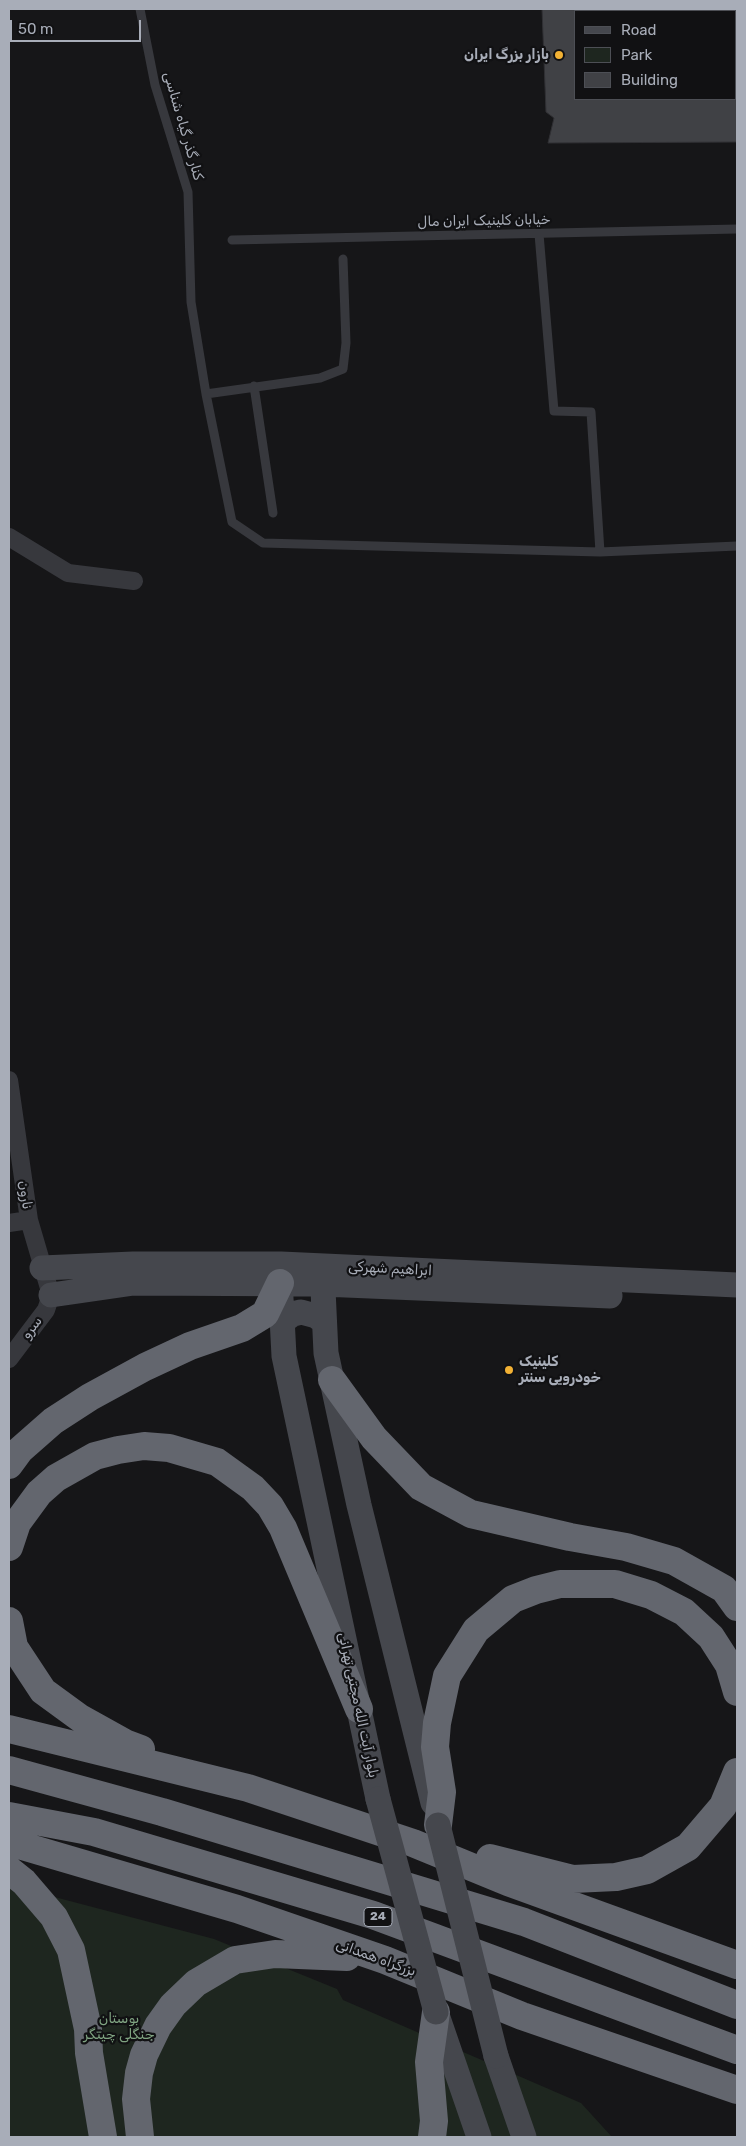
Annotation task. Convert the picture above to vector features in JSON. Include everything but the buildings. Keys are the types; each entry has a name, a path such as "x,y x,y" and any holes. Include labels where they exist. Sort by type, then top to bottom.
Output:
{"highway":[{"path":"9,1465 20,1450 53,1420 90,1397 145,1367 190,1346 242,1328 265,1314 281,1274"},
{"path":"332,1380 374,1438 421,1487 471,1514 570,1537 626,1547 674,1561 724,1589 737,1607"},
{"path":"9,1547 17,1523 39,1493 56,1478 95,1456 118,1450 153,1447 177,1450 217,1462 253,1488 270,1506 284,1528 359,1709"},
{"path":"438,1825 442,1792 436,1747 437,1724 447,1676 476,1630 512,1599 560,1584 615,1584 651,1595 684,1612 710,1636 729,1666 737,1692"},
{"path":"9,1621 14,1647 43,1691 80,1718 125,1743 248,1788 413,1843 508,1882 737,1965"},
{"path":"9,1729 248,1788"},
{"path":"9,1770 162,1812 524,1922 737,2005"},
{"path":"413,1843 476,1855 573,1879 616,1877 639,1872 653,1867 688,1847 723,1806 737,1772"},
{"name":"24","path":"9,1816 94,1832 373,1915 737,2050"},
{"name":"بزرگراه همدانی","path":"9,1842 237,1908 385,1960 522,2016 737,2090"},
{"path":"9,1870 24,1882 54,1917 71,1950 88,2029 89,2053 103,2137"},
{"path":"140,2137 136,2099 139,2073 144,2055 158,2026 173,2005 196,1982 235,1960 276,1954 316,1954 385,1960"},
{"path":"432,2137 433,2111 429,2062 436,2012"},
{"path":"712,2080 737,2094"}],"main road":[{"name":"ابراهیم شهرکی","path":"42,1268 133,1264 281,1274 737,1285"},
{"name":"ابراهیم شهرکی","path":"51,1295 134,1282 281,1274"},
{"name":"بلوار آیت الله مجتبی تهرانی","path":"281,1274 284,1356 378,1800 436,2012 479,2137"},
{"name":"ابراهیم شهرکی","path":"322,1275 737,1300"},
{"path":"322,1275 326,1353 359,1505 496,2056 524,2137"},
{"path":"282,1322 293,1314 301,1312 316,1316 324,1322"}],"street":[{"path":"9,537 68,572 134,581"},
{"name":"نارون","path":"9,1080 29,1220 51,1295"},
{"path":"9,1222 29,1220"},
{"name":"سرو","path":"9,1359 46,1310 51,1295"}],"lane":[{"name":"کنار گذر گیاه شناسی","path":"140,9 155,85 188,192 191,302 206,394 232,522 263,543 600,552 737,546"},
{"name":"خیابان کلینیک ایران مال","path":"232,240 737,229"},
{"path":"539,234 554,411 590,412 600,552"},
{"path":"206,394 320,378 342,369 346,343 342,259"},
{"path":"254,386 273,513"}],"green space":[{"name":"بوستان جنگلی چیتگر","path":"9,1885 214,1939 337,1989 343,2000 581,2103 612,2137 9,2137"}],"place":[{"name":"بازار بزرگ ایران","path":"559,55"},
{"name":"کلینیک خودرویی سنتر","path":"509,1370"}]}
